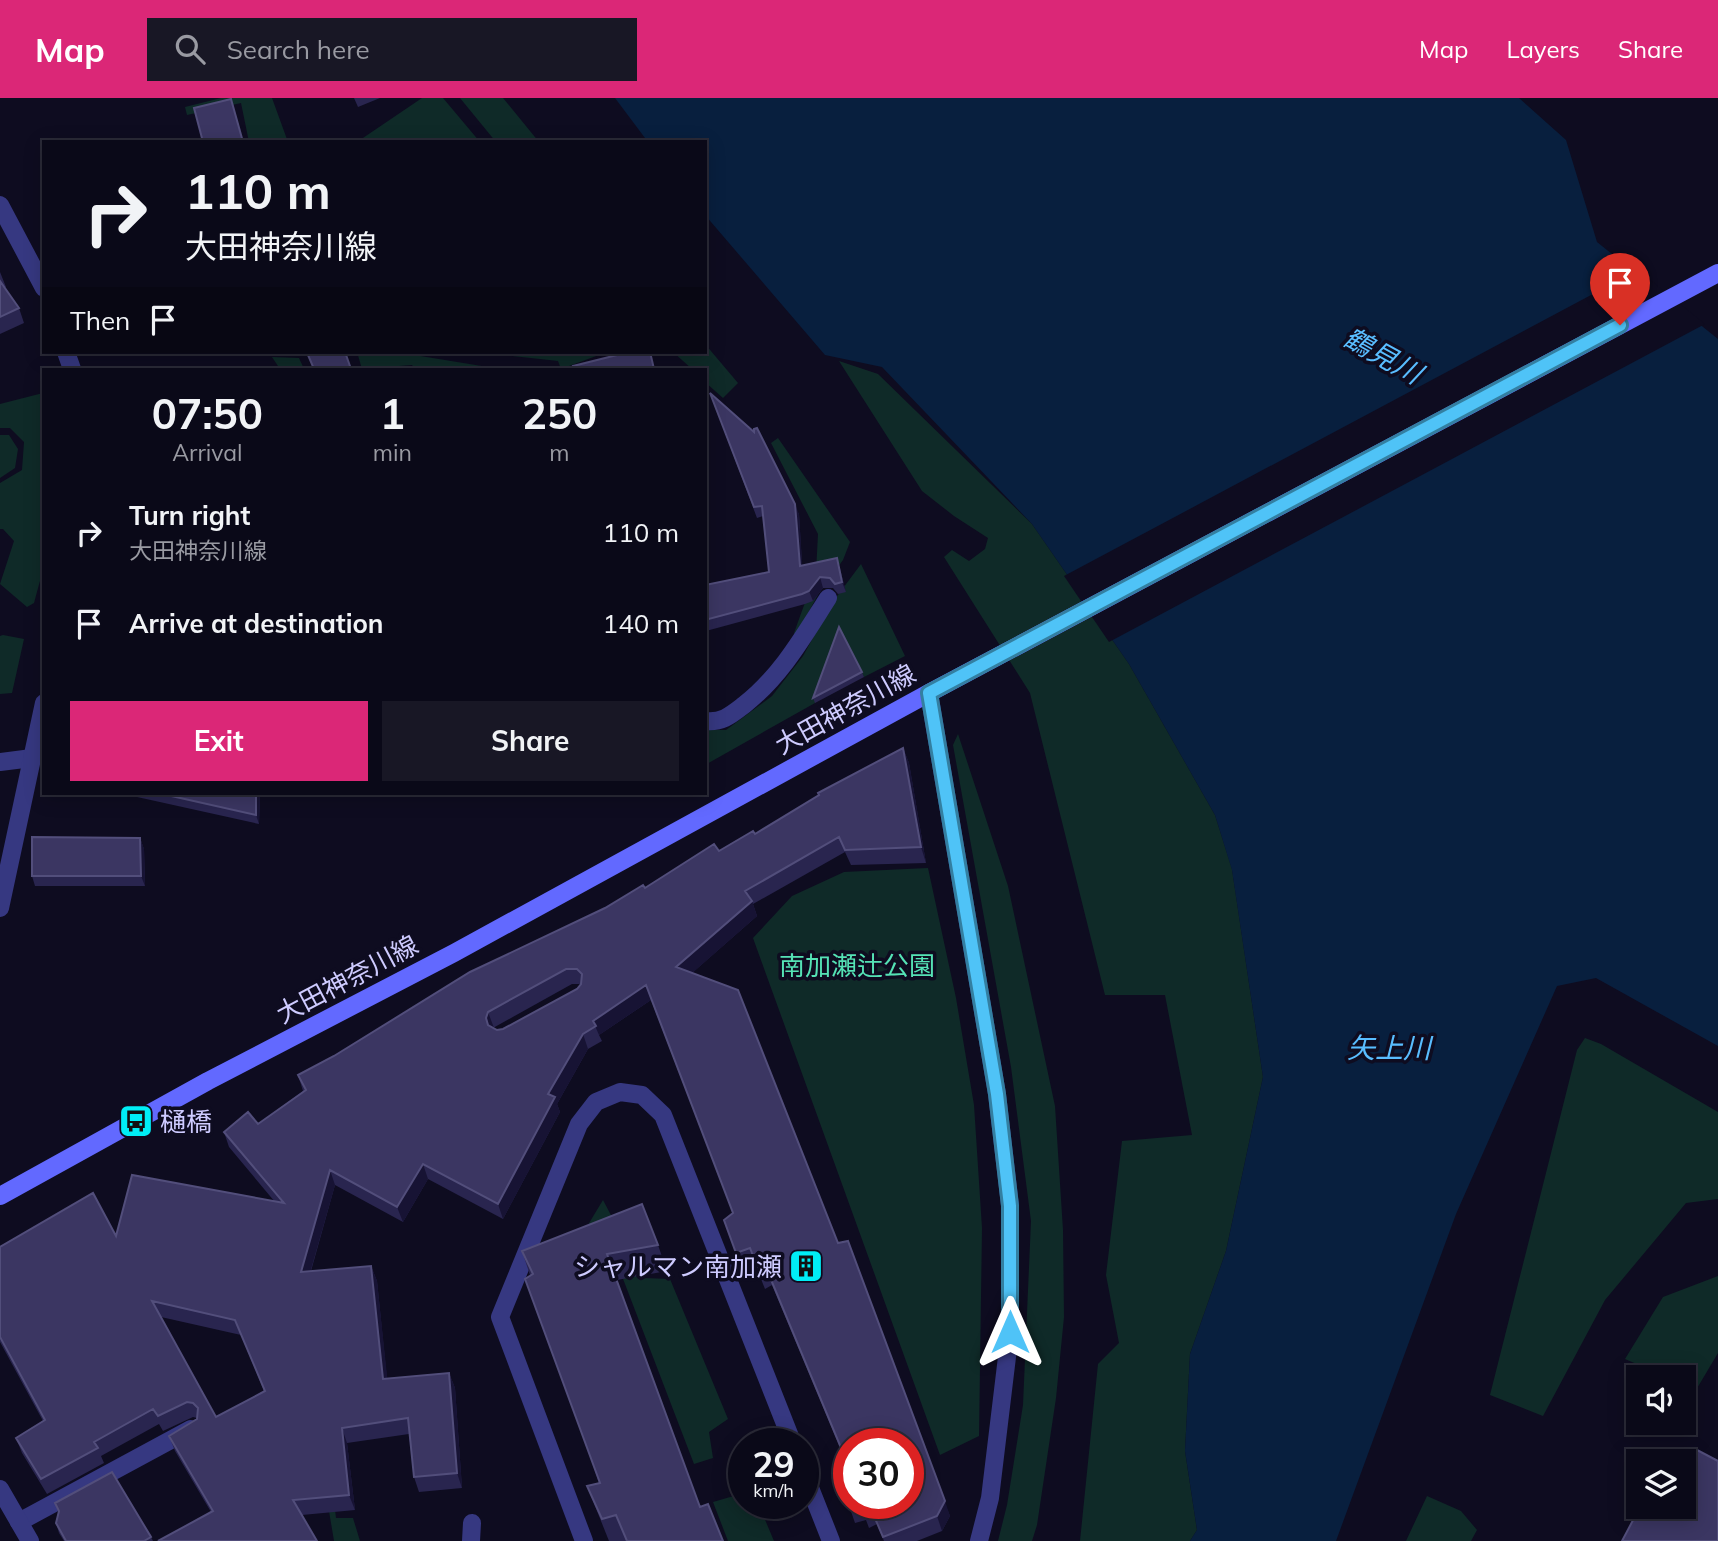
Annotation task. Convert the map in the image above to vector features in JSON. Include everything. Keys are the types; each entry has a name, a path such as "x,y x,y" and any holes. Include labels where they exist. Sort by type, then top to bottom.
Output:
{"main road":[{"name":"大田神奈川線","path":"0,1195 208,1081 454,953 929,693 1718,273"}],"street":[{"path":"0,205 42,284"},
{"path":"707,721 725,719 764,690 796,649 828,598"},
{"path":"929,693 997,1094 1010,1206 1010,1332 990,1498 979,1541"},
{"path":"0,908 42,712"},
{"path":"0,762 32,758"},
{"path":"584,1541 500,1317 579,1125 596,1102 620,1091 642,1095 663,1115 787,1428"},
{"path":"19,1522 194,1428"},
{"path":"0,1489 30,1541"},
{"path":"819,1511 831,1541"}],"green space":[{"path":"221,98 272,98 287,140 249,140 241,103 187,115 185,107"},
{"path":"422,98 443,98 478,140 360,140"},
{"path":"460,98 503,98 537,140 494,140"},
{"path":"707,346 738,383 723,398 707,384 707,368 691,368 675,354 707,354"},
{"path":"358,354 408,354 494,368 414,368 412,365 362,368"},
{"path":"494,354 602,354 564,368 561,368 558,361"},
{"path":"272,357 299,358 304,368 279,368"},
{"path":"839,361 878,374 1032,524 1129,664 1215,815 1232,869 1263,1077 1226,1251 1190,1354 1185,1451 1197,1530 1190,1541 1080,1541 1098,1364 1119,1343 1106,1275 1122,1141 1192,1135 1165,995 1105,995 1030,693 944,557 952,550 969,561 985,549 988,538 922,491"},
{"path":"42,393 42,573 34,603 27,607 0,584 14,541 0,529 0,483 22,470 24,442 10,428 0,428 0,404"},
{"path":"0,435 9,435 18,449 15,468 0,478"},
{"path":"778,438 850,542 843,560 820,591 796,635 794,633 816,572 818,534 771,443"},
{"path":"861,564 905,656 864,677 841,633 815,703 707,764 707,730 726,730 772,696 803,656 832,603"},
{"path":"0,636 24,639 12,693 0,694"},
{"path":"958,734 1008,886 1055,1106 1063,1230 1064,1317 1056,1398 1037,1525 1032,1541 998,1541 1007,1505 1023,1405 1031,1221 1011,1067 953,745"},
{"name":"南加瀬辻公園","path":"928,868 956,998 974,1105 982,1228 979,1436 940,1455 753,938 792,896 844,872"},
{"path":"1585,1038 1601,1044 1718,1112 1718,1199 1686,1203 1605,1300 1543,1416 1490,1395 1577,1050"},
{"path":"603,1200 644,1278 670,1279 728,1419 709,1432 713,1458 694,1464 620,1271 571,1253"},
{"path":"1718,1276 1718,1353 1696,1390 1696,1365 1639,1365 1625,1359 1663,1297"},
{"path":"317,1439 329,1459 336,1518 353,1518 360,1541 334,1541"},
{"path":"1427,1496 1461,1511 1477,1530 1471,1541 1406,1541"},
{"path":"728,1498 728,1519 765,1519 774,1541 728,1541 713,1502"}],"water":[{"path":"615,98 1519,98 1566,140 1597,242 1718,339 1718,1046 1596,978 1557,986 1456,1214 1336,1541 1190,1541 1197,1530 1185,1451 1190,1354 1226,1251 1263,1077 1232,870 1215,815 1129,664 1032,524 882,367 825,355 707,217 707,140 646,140"}],"pier":[{"path":"1638,270 1705,324 1109,642 1064,576"}],"building":[{"path":"231,99 242,140 202,140 194,108"},
{"path":"0,281 19,308 0,317"},
{"path":"346,354 351,368 314,368 308,355"},
{"path":"621,354 650,354 654,368 574,368 573,366"},
{"path":"710,393 754,432 757,428 795,504 800,566 837,558 842,582 835,584 830,578 820,577 809,591 802,594 707,619 707,585 769,572 762,506 754,507"},
{"path":"839,627 862,672 813,698"},
{"path":"903,748 921,847 845,850 839,837 745,891 752,901 676,967 738,990 838,1243 848,1241 918,1428 833,1429 767,1270 760,1274 750,1248 736,1253 724,1220 733,1213 646,985 593,1021 596,1026 583,1034 548,1094 555,1097 498,1204 423,1164 397,1207 330,1170 301,1272 371,1266 383,1379 449,1373 457,1473 414,1477 408,1418 342,1428 349,1495 293,1500 317,1541 158,1541 213,1511 169,1436 197,1419 198,1408 187,1402 158,1416 153,1409 94,1442 98,1448 41,1479 16,1438 45,1420 0,1337 0,1247 93,1193 116,1236 132,1175 284,1203 224,1132 248,1112 258,1124 306,1090 298,1075 334,1056 470,972 605,908 643,885 645,888 714,844 719,851 753,831 755,834 819,795 818,793","holes":["566,969 577,969 582,974 581,984 577,989 503,1029 497,1030 488,1025 488,1012","152,1301 235,1320 265,1391 216,1417"]},
{"path":"167,795 256,795 256,815"},
{"path":"32,837 140,838 141,876 32,876"},
{"path":"642,1204 658,1245 607,1254 700,1507 708,1504 723,1541 627,1541 616,1515 602,1519 587,1486 600,1483 525,1279 533,1274 522,1251"},
{"path":"924,1445 945,1501 937,1516 883,1537 875,1519 924,1519"},
{"path":"1696,1452 1718,1461 1718,1541 1622,1541 1634,1519 1696,1519"},
{"path":"112,1472 151,1537 144,1541 66,1541 56,1523 59,1511 55,1503"}],"place":[{"name":"樋橋","path":"136,1121"},
{"name":"シャルマン南加瀬","path":"806,1266"}],"route":[{"path":"1010,1332 1010,1206 997,1094 929,693 1620,325"}],"water label":[{"name":"鶴見川","path":"1383,355"},
{"name":"矢上川","path":"1389,1047"}]}
